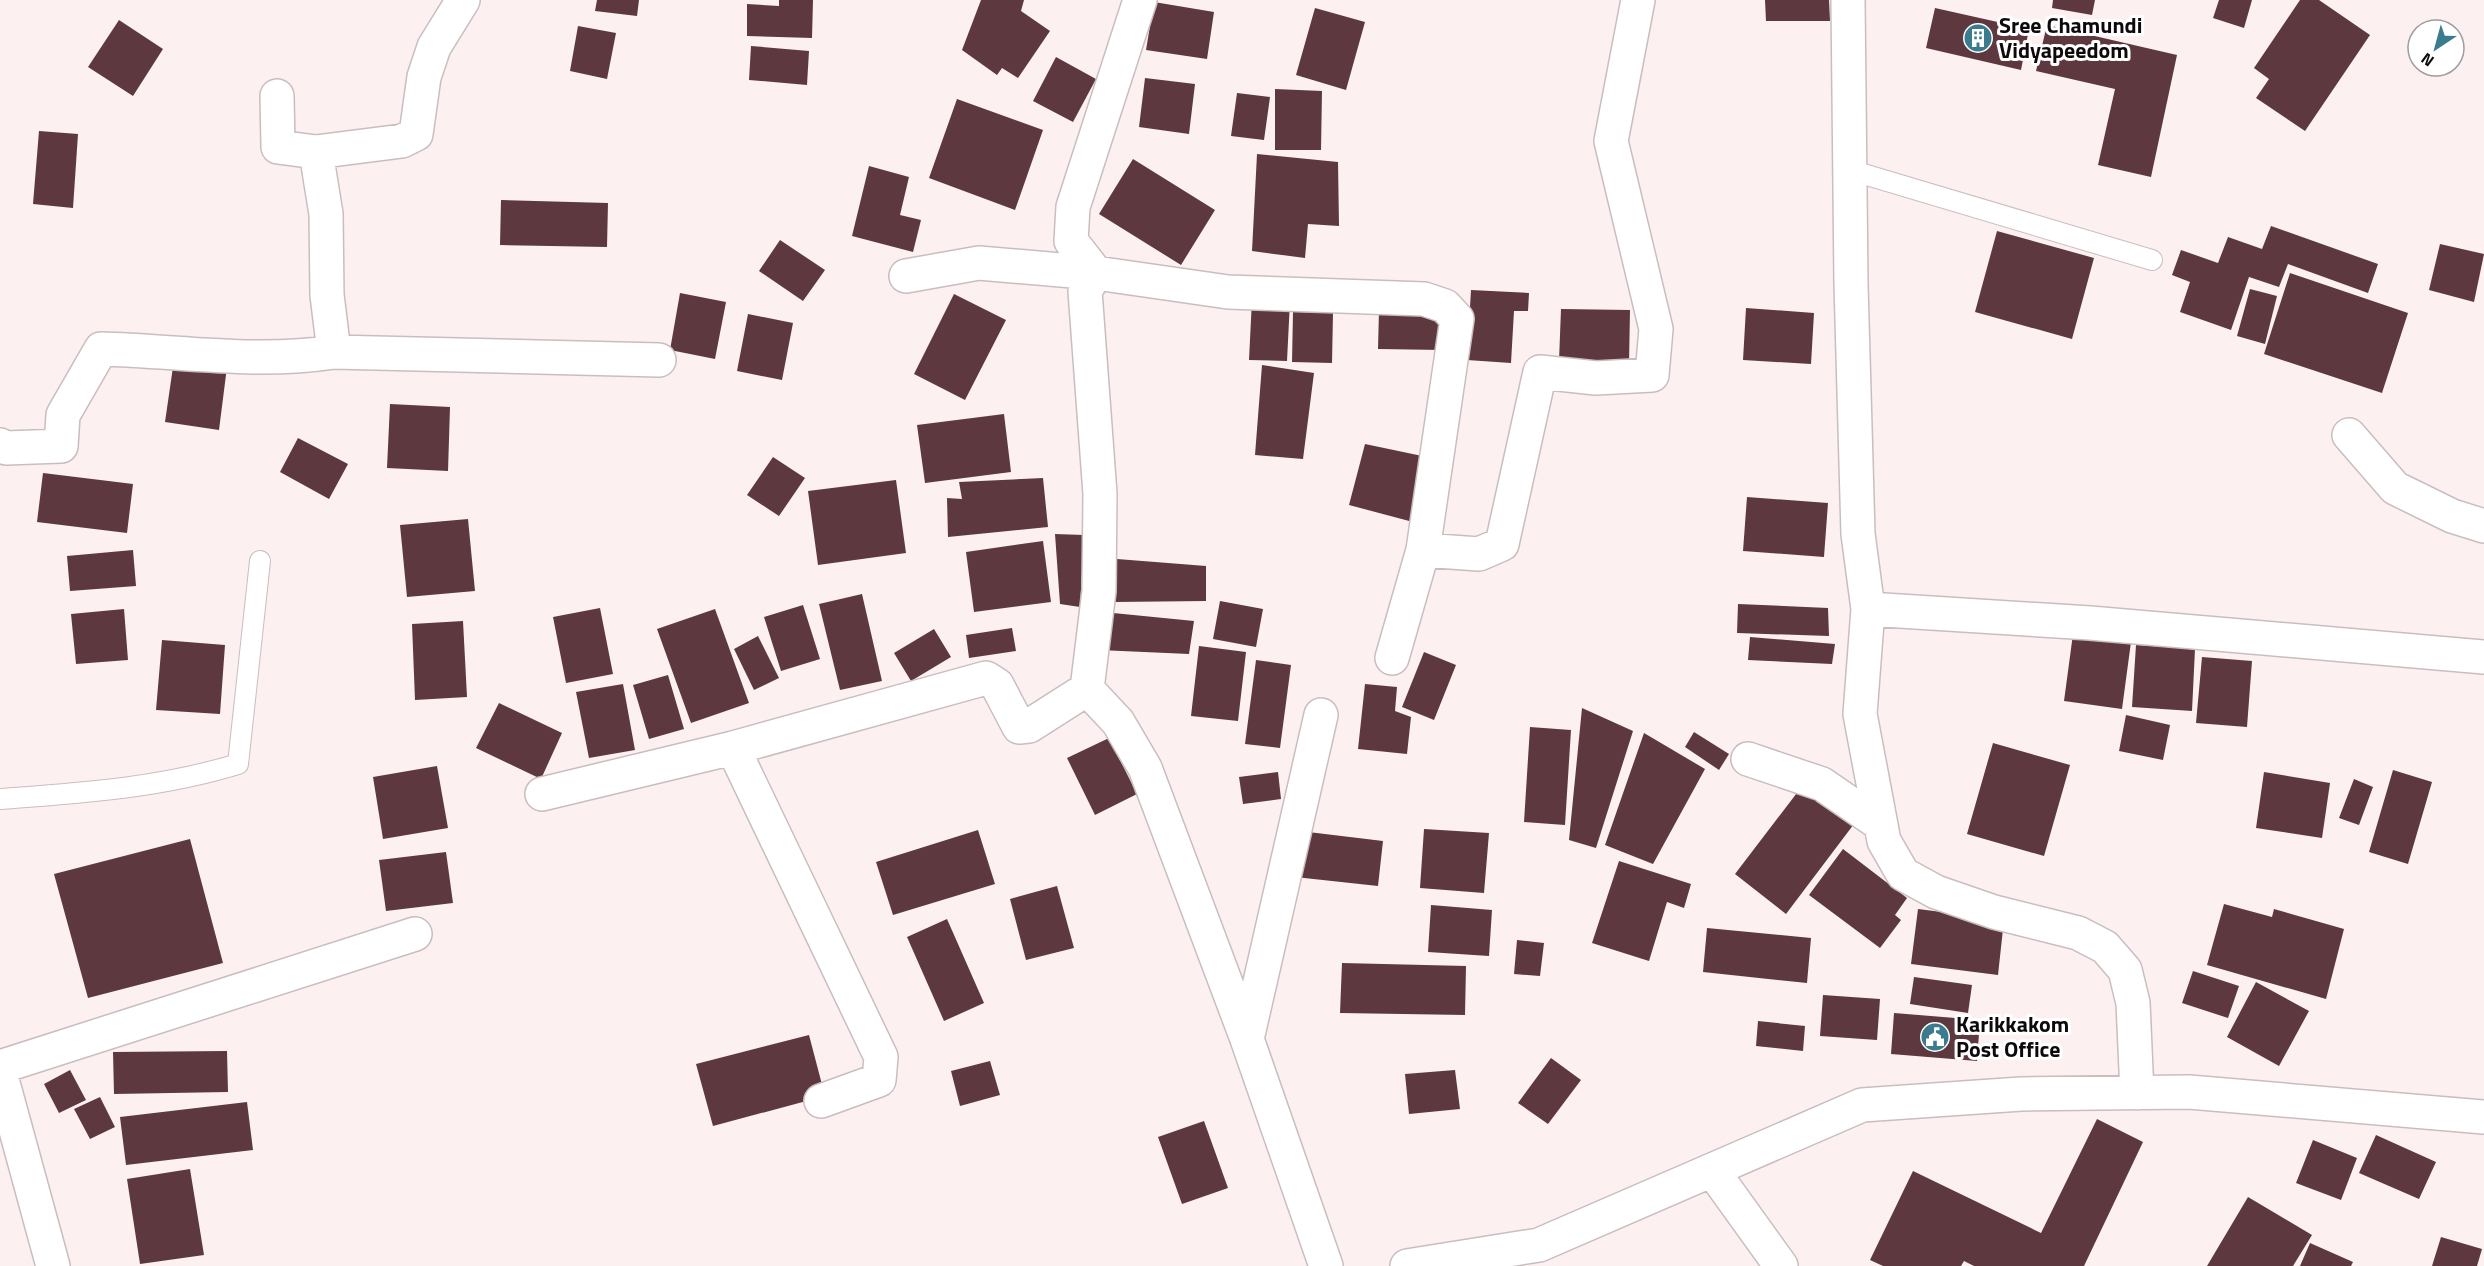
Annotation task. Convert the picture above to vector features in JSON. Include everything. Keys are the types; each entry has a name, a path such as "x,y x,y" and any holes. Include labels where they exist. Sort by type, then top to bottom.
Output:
{"street":[{"path":"277,96 278,147 316,152 402,141 416,134 424,77 434,47 463,0"},
{"path":"1096,273 1071,241 1073,207 1140,0"},
{"path":"1423,550 1479,554 1502,544 1540,372 1596,378 1652,375 1656,329 1611,141 1638,0"},
{"path":"1848,0 1858,534 1868,609 1860,714 1884,841 1903,874 1936,892 1994,912 2078,933 2105,947 2125,970 2133,1003 2137,1093"},
{"path":"316,152 326,214 327,295 334,352"},
{"path":"906,276 979,263 1096,273 1228,292 1424,299 1445,306 1457,319 1455,341 1423,550 1392,658"},
{"path":"1096,273 1085,291 1100,494 1098,591 1087,688 1118,722 1145,768 1247,1039 1326,1266"},
{"path":"0,445 6,448 61,446 63,415 101,349 182,352 241,359 298,358 334,352 659,360"},
{"path":"2349,435 2395,488 2452,516 2484,526"},
{"path":"1868,609 2090,623 2484,657"},
{"path":"542,794 733,748 986,678 997,685 1018,727 1029,726 1087,688"},
{"path":"1247,1039 1320,715"},
{"path":"733,748 881,1057 879,1080 821,1101"},
{"path":"1748,759 1822,784 1880,824"},
{"path":"0,1067 415,934"},
{"path":"0,1072 53,1266"},
{"path":"1407,1266 1539,1245 1862,1104 2020,1094 2189,1092 2484,1117"},
{"path":"1712,1170 1781,1266"}],"lane":[{"path":"1850,170 2152,260"},
{"path":"0,799 120,789 193,778 238,764 260,561"}],"building":[{"path":"597,0 639,0 637,16 595,11"},
{"path":"779,0 813,0 812,38 747,36 747,4 779,6"},
{"path":"981,0 1024,0 1021,11 1050,31 1018,78 1002,68 997,75 962,50"},
{"path":"1765,0 1829,0 1830,21 1766,21"},
{"path":"2053,0 2095,0 2092,15 2052,8"},
{"path":"2219,0 2252,0 2244,28 2213,18"},
{"path":"2300,0 2319,0 2370,35 2305,131 2256,98 2269,79 2254,68"},
{"path":"1154,2 1214,12 1207,59 1146,50"},
{"path":"1315,8 1365,22 1346,90 1296,75"},
{"name":"Sree Chamundi Vidyapeedom","path":"1935,8 2029,29 2021,70 1926,48"},
{"path":"119,20 163,49 133,96 88,67"},
{"path":"2047,25 2177,55 2151,177 2098,165 2115,89 2036,71"},
{"path":"578,26 616,33 607,79 570,71"},
{"path":"751,46 809,51 807,85 749,80"},
{"path":"1056,57 1096,79 1073,122 1033,101"},
{"path":"1145,78 1195,84 1189,134 1139,127"},
{"path":"1275,89 1322,91 1321,150 1275,150"},
{"path":"1237,93 1270,97 1264,140 1231,136"},
{"path":"957,99 1043,130 1015,210 929,178"},
{"path":"39,131 78,134 73,208 33,204"},
{"path":"1257,154 1338,162 1339,226 1308,224 1305,258 1252,251"},
{"path":"1133,159 1215,210 1181,265 1099,214"},
{"path":"869,166 909,177 900,215 921,220 913,252 852,236"},
{"path":"501,200 608,203 607,247 500,245"},
{"path":"2271,226 2378,264 2368,293 2288,264 2279,287 2249,277 2231,330 2180,312 2190,282 2172,275 2181,250 2218,263 2228,237 2262,249"},
{"path":"1997,231 2094,258 2072,339 1975,312"},
{"path":"780,240 825,270 803,301 759,271"},
{"path":"2440,244 2484,254 2474,302 2429,290"},
{"path":"2290,273 2408,313 2382,393 2264,354"},
{"path":"2250,289 2277,296 2265,344 2237,336"},
{"path":"1471,290 1529,293 1528,311 1514,311 1511,363 1467,360"},
{"path":"680,293 726,302 715,359 670,350"},
{"path":"954,294 1006,320 965,400 914,374"},
{"path":"1252,299 1290,301 1287,361 1249,360"},
{"path":"1746,308 1814,313 1811,364 1743,360"},
{"path":"1561,309 1630,310 1629,364 1559,361"},
{"path":"1379,310 1443,313 1442,350 1378,349"},
{"path":"1293,312 1333,313 1332,363 1292,362"},
{"path":"748,314 793,323 782,380 737,371"},
{"path":"174,360 227,367 219,430 165,422"},
{"path":"1262,365 1314,373 1303,459 1255,455"},
{"path":"390,404 450,407 448,471 387,468"},
{"path":"1004,414 1011,472 925,483 917,425"},
{"path":"298,438 348,464 329,499 280,472"},
{"path":"1365,444 1427,457 1413,522 1349,505"},
{"path":"773,457 805,478 779,516 747,495"},
{"path":"43,473 133,484 127,533 37,522"},
{"path":"1043,478 1048,527 948,537 947,498 962,499 959,482"},
{"path":"896,480 906,553 818,565 808,491"},
{"path":"1747,497 1828,503 1824,557 1743,551"},
{"path":"468,519 475,591 407,597 400,525"},
{"path":"1055,534 1084,535 1080,607 1060,604"},
{"path":"1043,541 1051,602 974,612 966,552"},
{"path":"133,550 136,586 70,591 67,556"},
{"path":"1117,559 1206,566 1206,601 1114,602"},
{"path":"862,594 882,681 840,690 819,604"},
{"path":"1220,601 1263,609 1256,647 1213,639"},
{"path":"1738,604 1828,608 1829,636 1737,633"},
{"path":"803,605 820,659 781,671 764,617"},
{"path":"600,608 613,674 566,683 553,617"},
{"path":"124,609 128,660 76,664 71,614"},
{"path":"715,609 749,703 691,723 657,629"},
{"path":"1103,612 1194,621 1189,654 1099,650"},
{"path":"463,621 467,697 415,700 412,624"},
{"path":"1012,628 1016,651 969,658 966,635"},
{"path":"934,629 951,657 911,681 894,653"},
{"path":"2073,634 2131,642 2122,709 2064,701"},
{"path":"758,636 779,678 754,690 734,649"},
{"path":"1750,637 1835,644 1832,664 1748,660"},
{"path":"162,640 225,645 220,714 156,710"},
{"path":"2136,645 2195,649 2192,711 2132,707"},
{"path":"1199,646 1246,652 1238,721 1191,716"},
{"path":"1424,652 1456,665 1434,720 1402,707"},
{"path":"2202,657 2252,661 2247,727 2196,723"},
{"path":"1256,660 1291,665 1280,748 1245,744"},
{"path":"668,675 684,729 649,739 633,685"},
{"path":"623,684 635,750 589,758 576,692"},
{"path":"1365,684 1397,687 1395,711 1411,717 1407,754 1358,749"},
{"path":"499,703 562,733 541,779 476,748"},
{"path":"1582,708 1633,731 1596,848 1569,840"},
{"path":"2126,715 2170,725 2163,760 2119,751"},
{"path":"1530,727 1571,730 1565,825 1524,822"},
{"path":"1694,732 1729,754 1719,770 1685,747"},
{"path":"1644,733 1705,769 1653,864 1605,845"},
{"path":"1109,738 1137,794 1095,815 1067,758"},
{"path":"1993,743 2070,765 2044,856 1967,834"},
{"path":"437,766 448,828 383,839 373,777"},
{"path":"2393,770 2432,782 2408,864 2369,852"},
{"path":"1278,772 1281,799 1243,804 1239,777"},
{"path":"2264,772 2330,783 2322,838 2256,828"},
{"path":"2354,779 2373,787 2359,825 2339,818"},
{"path":"1806,781 1857,820 1786,914 1735,874"},
{"path":"1424,829 1489,833 1484,893 1420,888"},
{"path":"978,830 995,884 893,915 876,862"},
{"path":"1300,831 1383,841 1378,886 1295,877"},
{"path":"190,839 223,963 88,998 54,874"},
{"path":"1843,849 1907,898 1895,915 1901,920 1880,948 1809,895"},
{"path":"446,852 453,903 386,911 379,860"},
{"path":"1619,861 1691,884 1684,908 1667,902 1649,961 1592,943"},
{"path":"1057,886 1074,948 1026,960 1010,899"},
{"path":"2224,904 2272,917 2274,909 2344,929 2326,999 2207,965"},
{"path":"1431,905 1492,910 1489,956 1428,952"},
{"path":"1918,909 2004,920 1998,975 1911,964"},
{"path":"947,919 984,1003 944,1021 907,937"},
{"path":"1707,928 1811,938 1807,983 1703,972"},
{"path":"1517,940 1544,943 1540,976 1514,974"},
{"path":"1342,963 1466,966 1465,1015 1340,1013"},
{"path":"2193,971 2239,986 2228,1018 2182,1003"},
{"path":"1914,977 1972,985 1968,1013 1910,1004"},
{"path":"2256,982 2309,1011 2279,1066 2227,1037"},
{"path":"1823,995 1880,999 1877,1040 1820,1036"},
{"name":"Karikkakom Post Office","path":"1894,1013 1980,1020 1977,1061 1891,1054"},
{"path":"1758,1021 1805,1026 1803,1051 1756,1046"},
{"path":"809,1035 825,1096 713,1126 696,1064"},
{"path":"227,1051 228,1092 114,1094 113,1052"},
{"path":"1551,1058 1581,1080 1548,1124 1518,1103"},
{"path":"990,1061 1000,1095 960,1106 951,1071"},
{"path":"70,1070 86,1100 59,1113 44,1084"},
{"path":"1455,1070 1460,1109 1409,1114 1405,1074"},
{"path":"100,1097 115,1127 90,1139 74,1109"},
{"path":"247,1102 253,1150 126,1165 120,1117"},
{"path":"2097,1119 2143,1142 2084,1266 1974,1266 1964,1261 1961,1266 1883,1266 1870,1260 1913,1171 2041,1233"},
{"path":"1204,1121 1228,1188 1182,1204 1158,1137"},
{"path":"2376,1135 2436,1162 2419,1199 2359,1173"},
{"path":"2313,1140 2357,1158 2341,1200 2296,1183"},
{"path":"190,1169 204,1255 140,1264 127,1179"},
{"path":"2248,1197 2312,1235 2293,1266 2207,1266"},
{"path":"2441,1237 2482,1249 2477,1266 2432,1266"},
{"path":"2310,1243 2353,1262 2351,1266 2300,1266"}],"place":[{"name":"Sree Chamundi Vidyapeedom","path":"1978,38"},
{"name":"Karikkakom Post Office","path":"1935,1037"}]}
